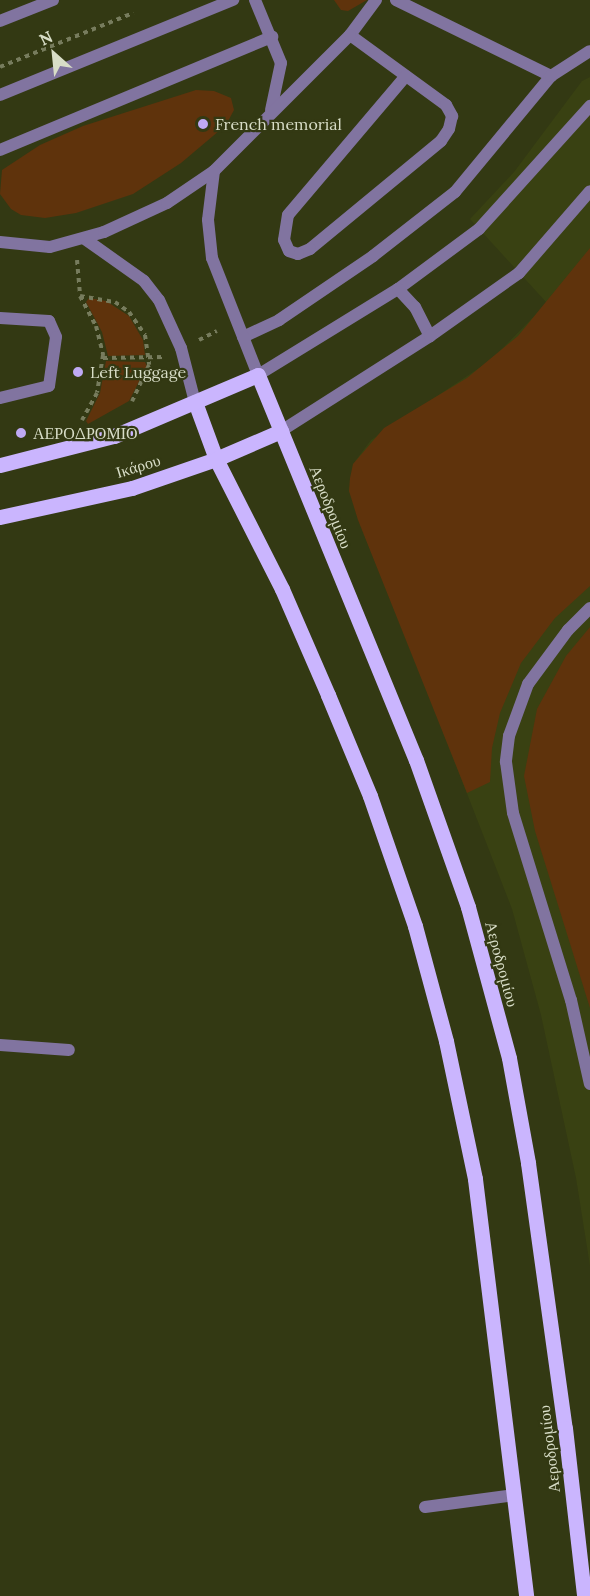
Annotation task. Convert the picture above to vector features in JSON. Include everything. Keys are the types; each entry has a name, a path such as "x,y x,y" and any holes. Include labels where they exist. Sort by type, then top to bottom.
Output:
{"main road":[{"path":"0,465 114,436 258,375"},
{"name":"Αεροδρομίου","path":"258,375 416,760 468,907 509,1058 559,1382 584,1596"},
{"path":"195,402 216,459 282,589 323,684 370,796 415,926 446,1041 475,1179 526,1596"},
{"name":"Ικάρου","path":"0,518 132,488 216,459 281,431"}],"street":[{"path":"0,21 53,0"},
{"path":"0,95 233,0"},
{"path":"255,0 281,63 275,99 268,116"},
{"path":"0,242 50,247 85,239 167,203 214,171 350,35 375,0"},
{"path":"396,0 551,76"},
{"path":"350,35 446,105 452,116 449,129 441,141 310,249 298,255 289,251 284,240 288,215 406,76"},
{"path":"0,150 272,37"},
{"path":"243,338 279,320 373,256 455,192 551,76 590,51"},
{"path":"214,171 208,220 212,258 258,375 398,289 479,229 590,106"},
{"path":"281,431 430,336 519,273 590,192"},
{"path":"85,239 144,281 159,300 181,348 195,402"},
{"path":"398,289 415,307 430,336"},
{"path":"0,318 49,321 56,337 49,386 0,398"},
{"path":"590,608 568,630 528,684 508,736 506,762 513,813 571,1000 590,1084"},
{"path":"0,1045 69,1050"},
{"path":"425,1507 515,1495"}],"path":[{"path":"0,67 133,13"},
{"path":"82,428 84,416 97,393 103,358 99,334 80,296 106,299 129,312 145,335 149,359 143,385 124,409"},
{"path":"103,358 159,359 237,320"}],"shaded area":[{"path":"334,0 367,0 348,11 341,10"},
{"path":"590,77 590,1266 576,1178 541,1015 512,909 349,491 353,464 371,440 491,360 547,303 470,219 514,172 582,81"},
{"path":"196,90 214,91 231,98 234,110 226,125 181,163 133,194 76,213 45,218 21,215 11,209 0,194 2,170 40,145 83,126"},
{"path":"590,248 590,586 555,618 521,663 500,713 492,748 490,782 467,793 358,520 349,491 353,464 384,428 467,378 518,336"},
{"path":"89,298 106,301 129,316 143,340 145,355 108,356 102,332 86,302"},
{"path":"106,361 145,362 147,366 129,401 88,424 86,421 100,393"},
{"path":"590,627 590,1008 535,831 524,776 537,709 566,656"}],"place":[{"name":"French memorial","path":"203,124"},
{"name":"Left Luggage","path":"78,372"},
{"name":"ΑΕΡΟΔΡΟΜΙΟ","path":"21,433"}]}
